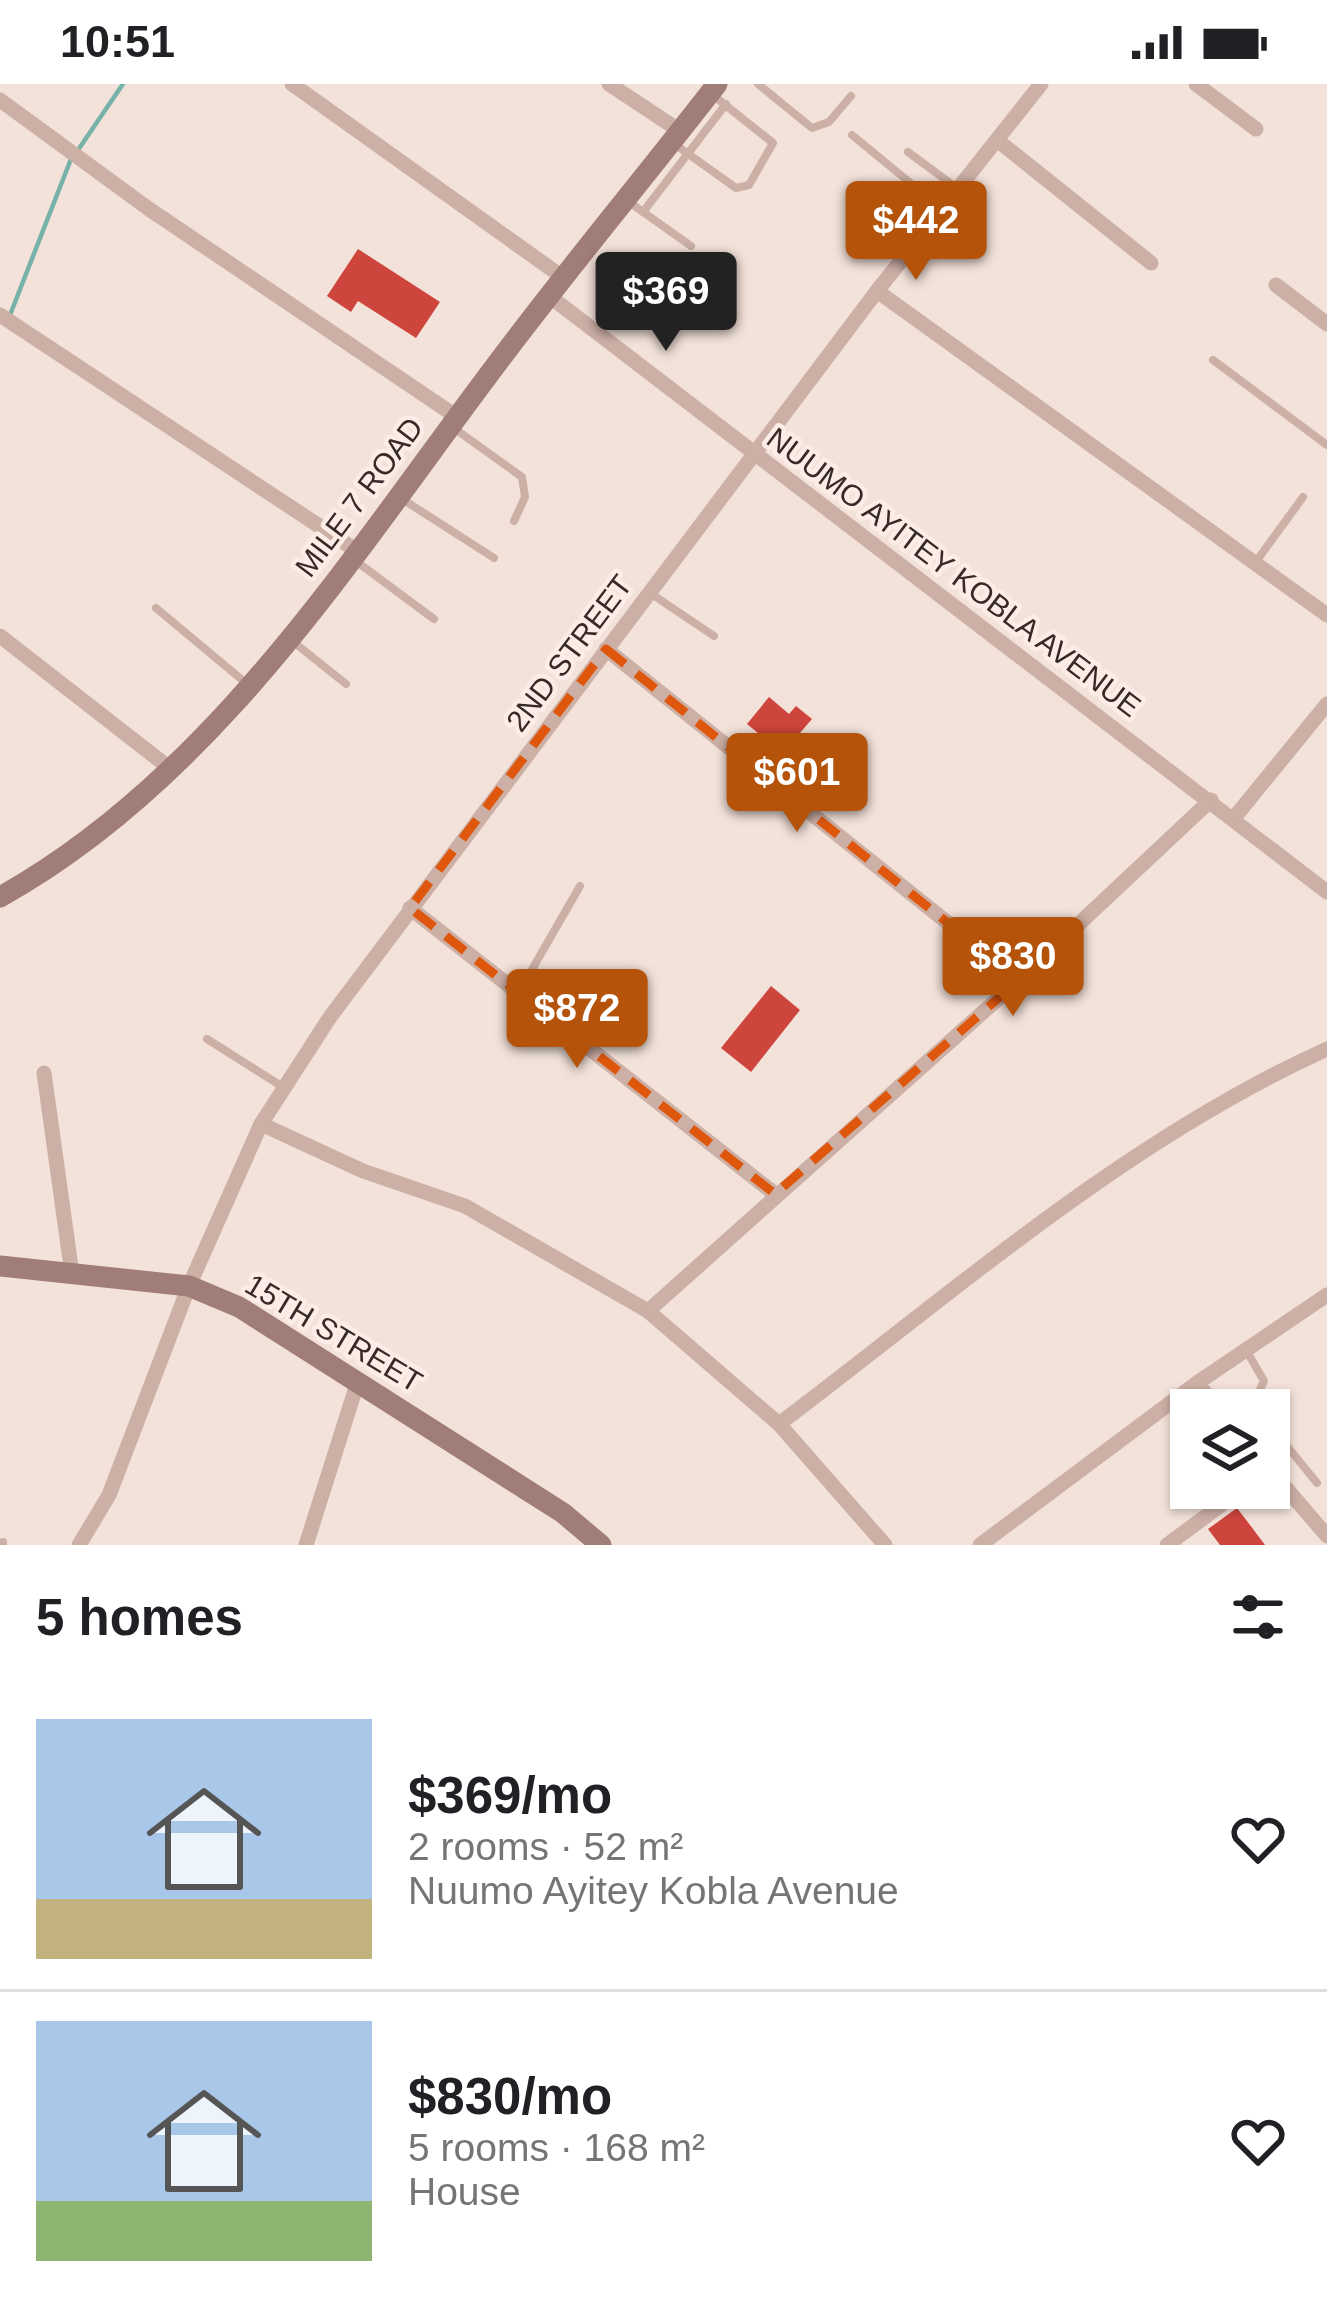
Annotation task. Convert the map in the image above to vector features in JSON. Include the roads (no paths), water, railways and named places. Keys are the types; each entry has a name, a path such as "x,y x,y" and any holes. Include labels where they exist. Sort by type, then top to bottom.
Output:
{"street":[{"name":"NUUMO AYITEY KOBLA AVENUE","path":"292,84 555,285 754,453 1327,892"},
{"path":"609,84 680,142"},
{"name":"2ND STREET","path":"79,1545 109,1495 189,1286 261,1124 284,1088 410,908 877,291 1041,84"},
{"path":"1196,84 1256,129"},
{"name":"MILE 7 ROAD","path":"0,897 87,841 172,770 289,638 555,285 634,205 718,94"},
{"path":"0,100 453,422"},
{"path":"998,140 1150,263"},
{"path":"1276,285 1327,324"},
{"path":"877,291 1327,615"},
{"path":"6,320 354,554"},
{"path":"0,636 172,770"},
{"path":"606,649 1019,980"},
{"path":"1234,818 1327,704"},
{"path":"648,1311 1019,980 1211,800"},
{"path":"410,908 775,1194"},
{"path":"779,1424 1129,1162 1327,1049"},
{"path":"44,1073 72,1274"},
{"path":"261,1124 363,1171 465,1206 648,1311 779,1424 885,1545"},
{"name":"15TH STREET","path":"0,1266 189,1286 239,1307 563,1514 602,1545"},
{"path":"980,1545 1197,1383 1327,1295"},
{"path":"306,1545 358,1381"},
{"path":"1197,1383 1202,1389"},
{"path":"1290,1493 1327,1536"},
{"path":"1167,1545 1216,1509"}],"lane":[{"path":"758,84 812,128 829,122 851,96"},
{"path":"680,142 736,188 749,185 773,142 718,94"},
{"path":"852,135 942,209"},
{"path":"908,152 958,189"},
{"path":"634,205 691,246"},
{"path":"1213,359 1327,445"},
{"path":"453,422 522,477 525,497 514,521"},
{"path":"398,497 494,558"},
{"path":"1254,564 1303,497"},
{"path":"354,554 434,619"},
{"path":"649,592 715,636"},
{"path":"157,608 248,685"},
{"path":"289,638 346,684"},
{"path":"518,993 580,886"},
{"path":"207,1040 284,1088"},
{"path":"1246,1349 1264,1381 1262,1389"},
{"path":"1290,1450 1316,1483"}],"waterway":[{"path":"78,150 123,84"},
{"path":"10,315 71,159"}]}
